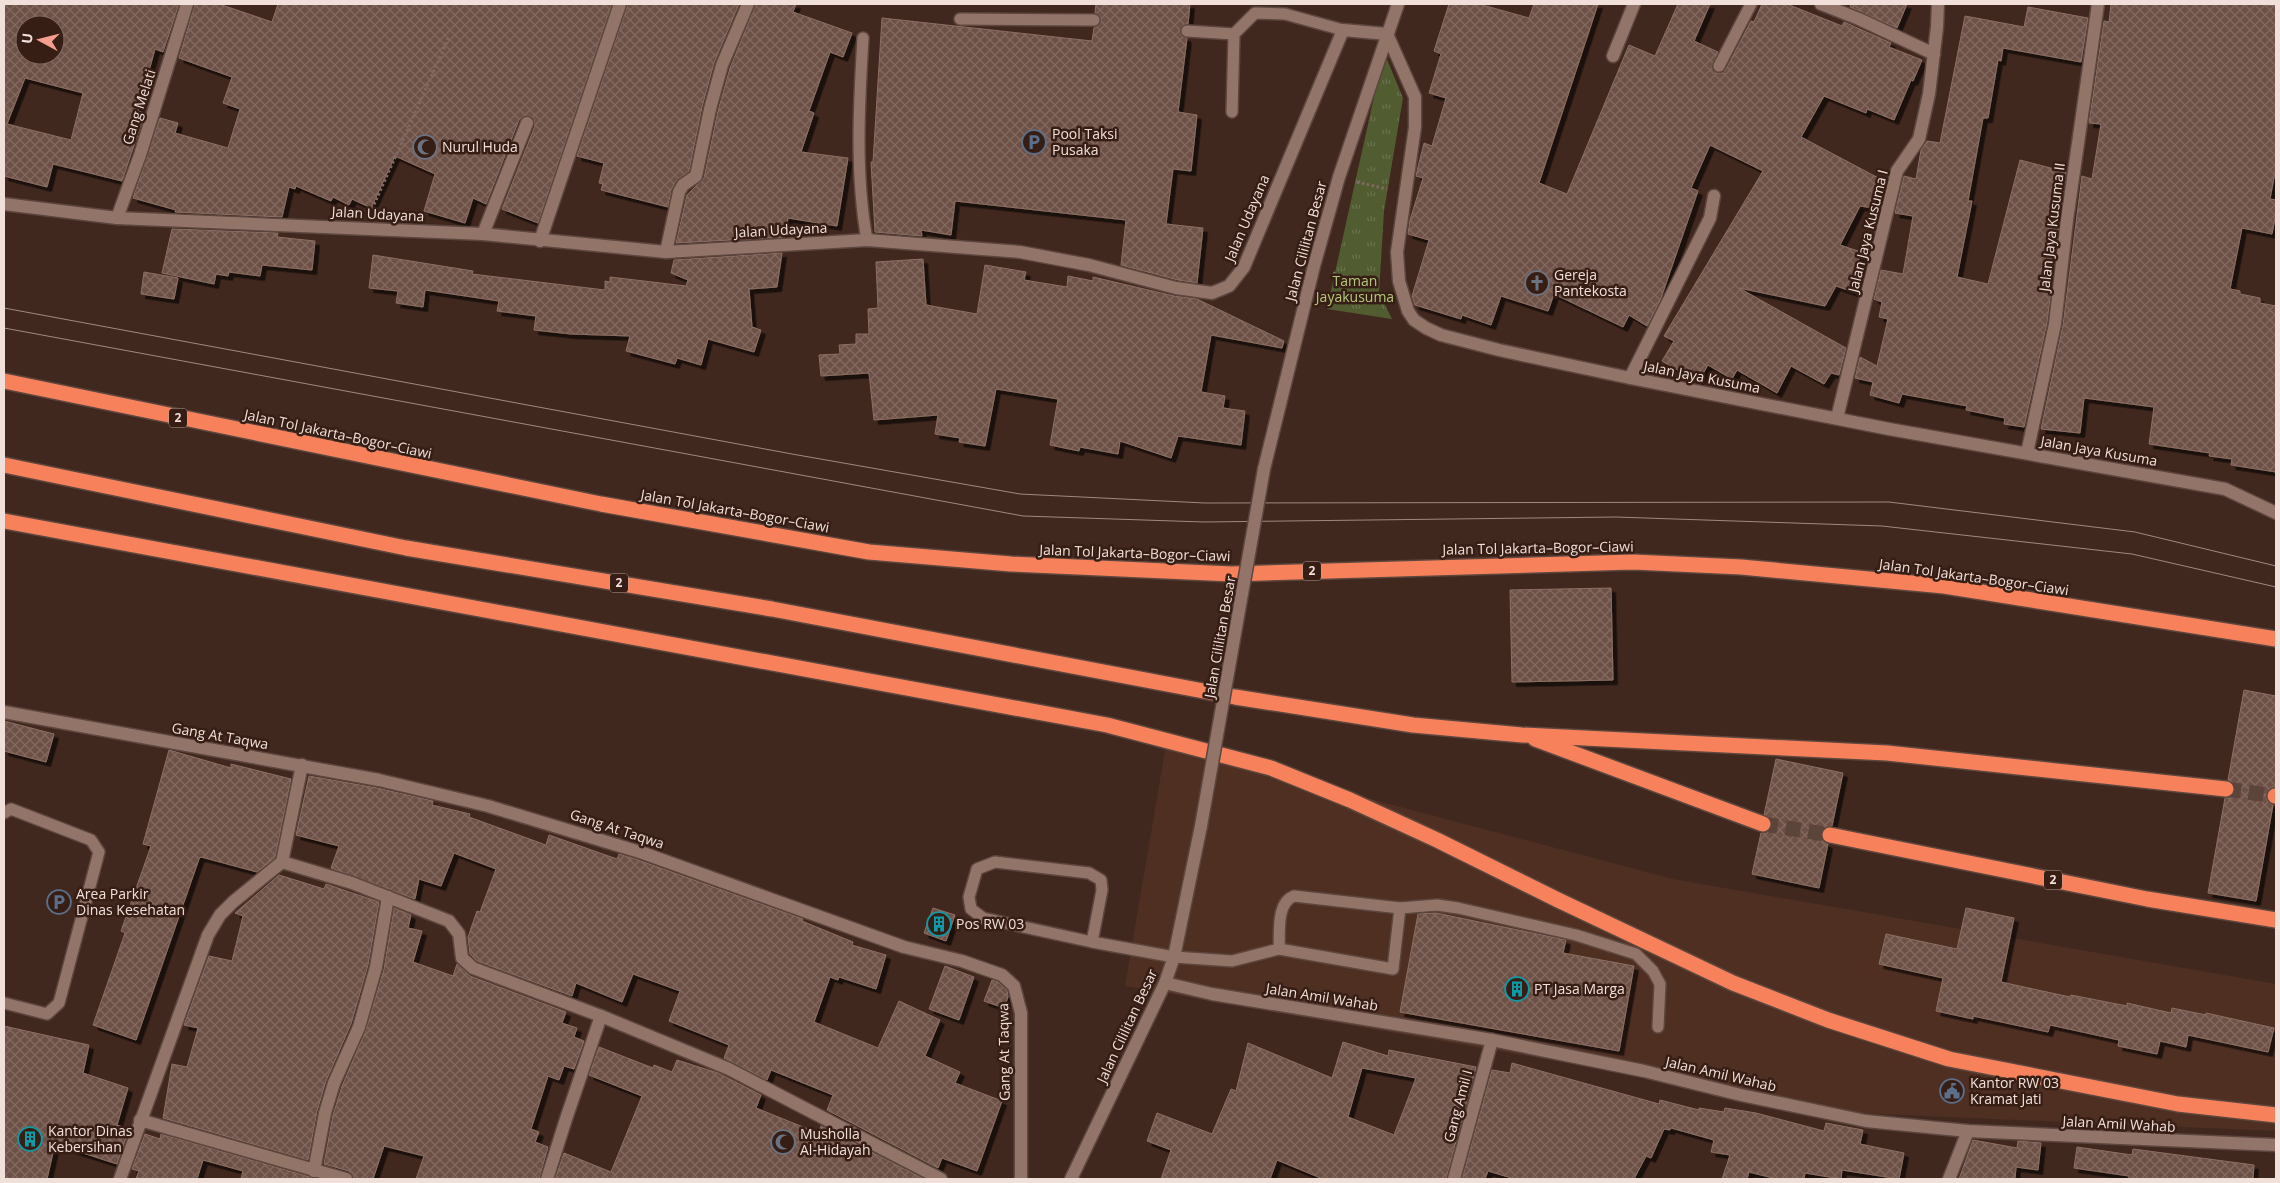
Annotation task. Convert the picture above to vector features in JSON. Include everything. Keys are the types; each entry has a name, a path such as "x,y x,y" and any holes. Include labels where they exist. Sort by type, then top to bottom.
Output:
{"highway":[{"name":"Jalan Tol Jakarta–Bogor–Ciawi","path":"4,382 591,502 870,552 1011,564 1232,574 1604,562 1741,567 1944,586 2276,639"},
{"name":"2","path":"4,465 406,548 772,609 1235,697 1413,725 1522,735 1887,753 2226,789"},
{"path":"4,521 1117,728 1271,768 1350,800 1437,840 1733,983 1828,1020 1949,1059 2178,1104 2276,1115"},
{"name":"2","path":"1522,735 1763,824"},
{"name":"2","path":"1830,835 2147,899 2276,920"}],"street":[{"name":"Gang Melati","path":"117,218 143,145 187,4"},
{"path":"540,241 620,4"},
{"path":"666,252 679,192 683,185 696,176 710,109 722,65 748,4"},
{"name":"Jalan Cililitan Besar","path":"1071,1179 1165,983 1174,957 1201,826 1264,469 1314,266 1339,177 1398,4"},
{"path":"1613,56 1634,4"},
{"path":"1821,4 1859,19 1934,54"},
{"name":"Jalan Jaya Kusuma I","path":"1836,418 1897,171 1919,139 1929,94 1938,4"},
{"name":"Jalan Jaya Kusuma II","path":"2027,453 2055,324 2068,210 2098,4"},
{"name":"Jalan Udayana","path":"4,204 117,218 482,234 666,252 867,240 1020,252 1090,265 1186,290 1212,293 1229,286 1244,268 1343,30"},
{"path":"1343,30 1387,34"},
{"name":"Jalan Jaya Kusuma","path":"1387,34 1414,97 1415,127 1397,252 1397,264 1404,302 1414,320 1441,335 1630,378 2226,490 2276,512"},
{"path":"482,234 527,123"},
{"path":"1630,378 1707,224 1714,196"},
{"name":"Gang At Taqwa","path":"4,712 50,722 379,780 547,822 703,873 819,918 896,944 962,961 1002,975 1014,986 1021,1013 1021,1179"},
{"path":"120,1179 208,935 220,915 233,902 282,862 302,765"},
{"path":"282,862 352,883 449,921 459,934 462,958 473,968 601,1016 729,1069 941,1179"},
{"path":"314,1171 325,1113 334,1083 359,1027 376,967 388,897"},
{"name":"Jalan Amil Wahab","path":"1165,983 1212,994 1492,1040 1644,1071 1741,1095 1866,1121 1968,1131 2276,1145"},
{"path":"547,1179 601,1016"},
{"name":"Gang Amil I","path":"1454,1179 1492,1040"},
{"path":"140,1120 346,1179"},
{"path":"1949,1179 1968,1131"}],"lane":[{"path":"1719,66 1751,4"},
{"path":"1232,112 1234,34 1255,13 1285,14 1343,30"},
{"path":"960,20 1094,20"},
{"path":"1187,31 1234,34"},
{"path":"864,38 859,111 863,218 867,240"},
{"path":"4,813 11,810 90,840 99,852 59,1003 47,1014 4,1003"},
{"path":"1092,942 1102,890 1101,880 1089,873 995,862 977,869 969,897 971,909 983,918 1092,942 1174,957 1232,961 1279,949 1393,969 1400,908"},
{"path":"1279,949 1282,906 1287,898 1294,896 1400,908 1437,905 1458,908 1576,935 1636,954 1654,971 1660,984 1658,1027"}],"path":[{"path":"363,228 449,37"},
{"path":"1339,177 1405,193"},
{"path":"1314,266 1383,288"}],"shaded area":[{"path":"1166,745 1673,879 2276,984 2276,1131 1856,1113 1125,986"}],"green space":[{"name":"Taman Jayakusuma","path":"1384,52 1403,98 1384,211 1379,293 1392,319 1327,309"}],"building":[{"path":"4,4 179,4 163,52 155,49 138,111 145,113 122,181 53,164 47,187 4,176","holes":["25,78 83,93 71,140 7,124"]},
{"path":"195,4 219,4 272,22 278,4 612,4 538,223 502,209 535,126 534,118 526,115 519,120 486,204 473,198 465,223 424,211 435,174 395,156 371,208 352,199 349,205 333,197 331,201 296,186 295,189 289,187 282,217 175,212 176,210 133,198 160,118 178,123 175,133 228,148 240,109 223,103 232,77 179,58"},
{"path":"628,4 739,4 714,63 702,107 689,171 676,181 671,190 668,207 601,190 603,184 599,183 604,163 577,156"},
{"path":"756,4 796,4 793,12 852,33 843,57 830,52 809,111 814,113 801,152 848,158 837,226 788,218 785,237 676,243 687,195 704,178 718,111 730,68"},
{"name":"Pool Taksi Pusaka","path":"1096,4 1190,4 1188,24 1183,25 1180,30 1181,35 1187,38 1178,112 1197,115 1191,171 1173,169 1166,224 1203,228 1197,283 1121,265 1126,220 955,201 951,235 921,230 922,236 875,232 871,162 873,162 882,18 1092,41 1094,28 1101,21 1100,16 1095,13"},
{"path":"1449,4 1479,4 1529,18 1534,4 1598,4 1539,183 1567,194 1629,45 1655,56 1678,4 1710,4 1694,41 1718,52 1712,66 1716,73 1723,73 1726,69 1751,21 1754,22 1762,4 1787,4 1842,26 1844,22 1891,43 1889,47 1922,60 1913,81 1911,80 1894,120 1867,109 1866,113 1824,96 1801,137 1886,182 1879,209 1860,206 1840,245 1861,252 1857,265 1865,267 1859,294 1836,286 1825,306 1739,288 1846,348 1839,375 1831,373 1824,384 1791,366 1777,393 1737,370 1732,379 1708,365 1698,382 1662,361 1674,341 1664,336 1763,171 1710,145 1691,188 1698,191 1660,301 1647,326 1629,315 1623,327 1554,294 1548,311 1501,296 1491,325 1462,315 1461,319 1415,305 1412,296 1429,240 1408,234 1410,220 1423,178 1416,176 1424,143 1432,146 1446,98 1429,93 1441,54 1434,51"},
{"path":"1851,4 1907,4 1897,28 1850,7"},
{"path":"2111,4 2260,4 2276,6 2276,167 2270,199 2276,200 2276,213 2272,234 2242,228 2230,289 2240,291 2240,294 2260,298 2260,303 2276,306 2276,472 2231,465 2232,459 2209,456 2210,453 2149,444 2154,407 2084,398 2080,433 2041,429 2063,325 2082,176 2092,179 2101,124 2089,123 2104,21 2109,22"},
{"path":"2028,7 2088,18 2081,62 2003,48 2001,61 1998,60 1988,118 1983,118 1968,201 1972,201 1957,277 1988,284 2020,160 2066,172 2047,323 2024,427 2004,424 2005,418 1966,410 1967,406 1902,394 1899,403 1870,395 1873,382 1855,378 1860,357 1877,366 1888,319 1879,317 1882,302 1874,299 1881,270 1903,274 1913,216 1895,213 1904,176 1916,179 1921,150 1927,141 1940,143 1965,16 2024,27"},
{"path":"172,229 278,233 277,237 315,241 312,270 262,265 260,276 229,272 228,276 216,274 214,284 162,273"},
{"path":"782,253 777,287 749,289 752,327 761,330 754,352 708,339 701,365 677,358 675,364 626,351 630,336 571,334 534,330 536,316 497,311 499,301 425,290 423,307 396,303 398,291 369,288 373,255 473,271 472,274 605,290 605,281 610,282 610,277 686,286 688,280 671,273 674,260"},
{"path":"923,259 926,305 977,314 985,265 1026,272 1024,280 1067,287 1068,276 1093,281 1093,277 1174,296 1197,299 1284,341 1282,348 1211,335 1201,392 1225,396 1223,408 1245,411 1241,445 1178,436 1171,458 1120,441 1118,454 1080,447 1079,451 1050,445 1058,399 996,389 985,446 959,442 960,438 935,434 938,415 874,420 869,373 821,376 819,355 840,354 839,345 856,344 856,334 869,334 868,309 878,308 876,262"},
{"path":"144,272 178,278 174,299 141,294"},
{"path":"1611,588 1613,680 1512,682 1510,590"},
{"path":"2244,690 2276,696 2276,787 2270,788 2266,796 2267,801 2273,805 2256,901 2208,893 2225,798 2230,797 2235,790 2234,785 2228,780"},
{"path":"4,721 54,734 46,762 4,751"},
{"path":"169,750 231,768 231,764 291,779 275,858 257,872 201,857 199,859 136,1040 93,1025 125,933 121,931 151,846 143,844"},
{"path":"1776,759 1843,773 1832,826 1823,828 1821,834 1823,842 1828,844 1819,888 1752,874 1761,833 1769,831 1772,827 1770,818 1764,815"},
{"path":"309,776 377,788 433,801 432,805 470,814 469,817 546,845 549,835 617,859 619,854 803,919 802,921 853,942 852,945 886,955 876,989 839,977 838,980 830,977 814,1022 878,1048 899,1001 940,1020 925,1056 960,1072 955,1083 1002,1101 977,1171 942,1158 938,1168 827,1110 833,1095 771,1070 767,1080 724,1058 729,1045 669,1021 680,991 633,974 622,1002 576,983 572,996 477,961 470,954 468,937 477,911 480,912 496,869 454,853 441,886 419,879 415,899 331,868 339,846 296,835"},
{"path":"279,875 324,889 326,884 379,902 368,965 351,1024 326,1081 317,1111 308,1160 163,1118 172,1064 187,1067 198,1028 184,1025 209,956 232,961 243,916 235,913"},
{"path":"394,908 411,915 408,928 422,931 413,962 453,976 457,964 470,976 566,1012 562,1023 577,1028 574,1037 584,1041 574,1069 564,1066 559,1080 548,1076 531,1129 539,1132 535,1142 548,1147 539,1179 416,1179 424,1156 384,1146 373,1179 354,1179 349,1171 324,1164 333,1115 342,1086 366,1030 384,969"},
{"name":"Pos RW 03","path":"933,908 955,915 946,941 924,933"},
{"path":"1966,908 2014,918 2001,982 2070,997 2071,995 2127,1006 2127,1003 2171,1013 2172,1008 2206,1015 2206,1013 2274,1028 2268,1052 2188,1035 2186,1047 2160,1041 2157,1054 2118,1046 2119,1040 2050,1025 2048,1032 1973,1016 1973,1019 1936,1011 1943,978 1879,964 1886,934 1957,949"},
{"name":"PT Jasa Marga","path":"1436,913 1566,940 1563,953 1634,966 1619,1051 1400,1012 1418,914"},
{"path":"945,966 974,977 959,1020 929,1009"},
{"path":"992,980 998,982 1007,990 1008,997 1004,1008 984,1001"},
{"name":"Kantor Dinas Kebersihan","path":"4,1026 89,1045 83,1073 128,1088 117,1125 129,1129 117,1164 55,1144 47,1179 4,1179"},
{"path":"1343,1042 1388,1056 1389,1050 1476,1067 1446,1179 1323,1179 1277,1160 1270,1179 1161,1179 1171,1150 1147,1141 1157,1113 1212,1134 1231,1089 1236,1091 1248,1043 1332,1078","holes":["1362,1068 1416,1078 1394,1135 1348,1117"]},
{"path":"599,1047 653,1068 654,1065 672,1072 677,1060 718,1073 761,1095 756,1108 818,1133 821,1126 924,1179 555,1179 564,1153 611,1172 642,1096 589,1075"},
{"path":"1512,1063 1659,1104 1660,1100 1699,1110 1699,1108 1724,1112 1725,1108 1756,1113 1824,1131 1826,1123 1863,1130 1860,1144 1904,1153 1899,1179 1842,1170 1841,1179 1805,1173 1804,1179 1777,1179 1749,1172 1747,1179 1722,1179 1730,1155 1711,1152 1714,1140 1671,1128 1670,1130 1664,1129 1651,1158 1646,1156 1634,1179 1515,1179 1488,1171 1485,1179 1462,1179 1492,1070 1510,1073"},
{"path":"145,1134 160,1139 161,1134 317,1179 241,1179 243,1171 203,1160 197,1179 136,1179 139,1171 132,1169"},
{"path":"1973,1140 2017,1148 2018,1141 2041,1143 2038,1170 2016,1167 2015,1179 1959,1179"},
{"path":"2077,1147 2132,1155 2133,1149 2254,1165 2253,1179 2129,1179 2129,1176 2074,1168"}],"tunnel":[{"path":"2226,789 2275,796"},
{"path":"1763,824 1830,835"}],"tram line":[{"path":"4,308 792,454 1020,494 1205,503 1889,502 2135,532 2276,566"},
{"path":"4,328 1023,516 1204,522 1616,517 1882,526 2132,554 2276,587"}],"place":[{"name":"Pool Taksi Pusaka","path":"1034,142"},
{"name":"Nurul Huda","path":"425,147"},
{"name":"Gereja Pantekosta","path":"1537,283"},
{"name":"Area Parkir Dinas Kesehatan","path":"59,902"},
{"name":"Pos RW 03","path":"939,924"},
{"name":"PT Jasa Marga","path":"1517,989"},
{"name":"Kantor RW 03 Kramat Jati","path":"1952,1091"},
{"name":"Kantor Dinas Kebersihan","path":"30,1139"},
{"name":"Musholla Al-Hidayah","path":"783,1142"}]}
